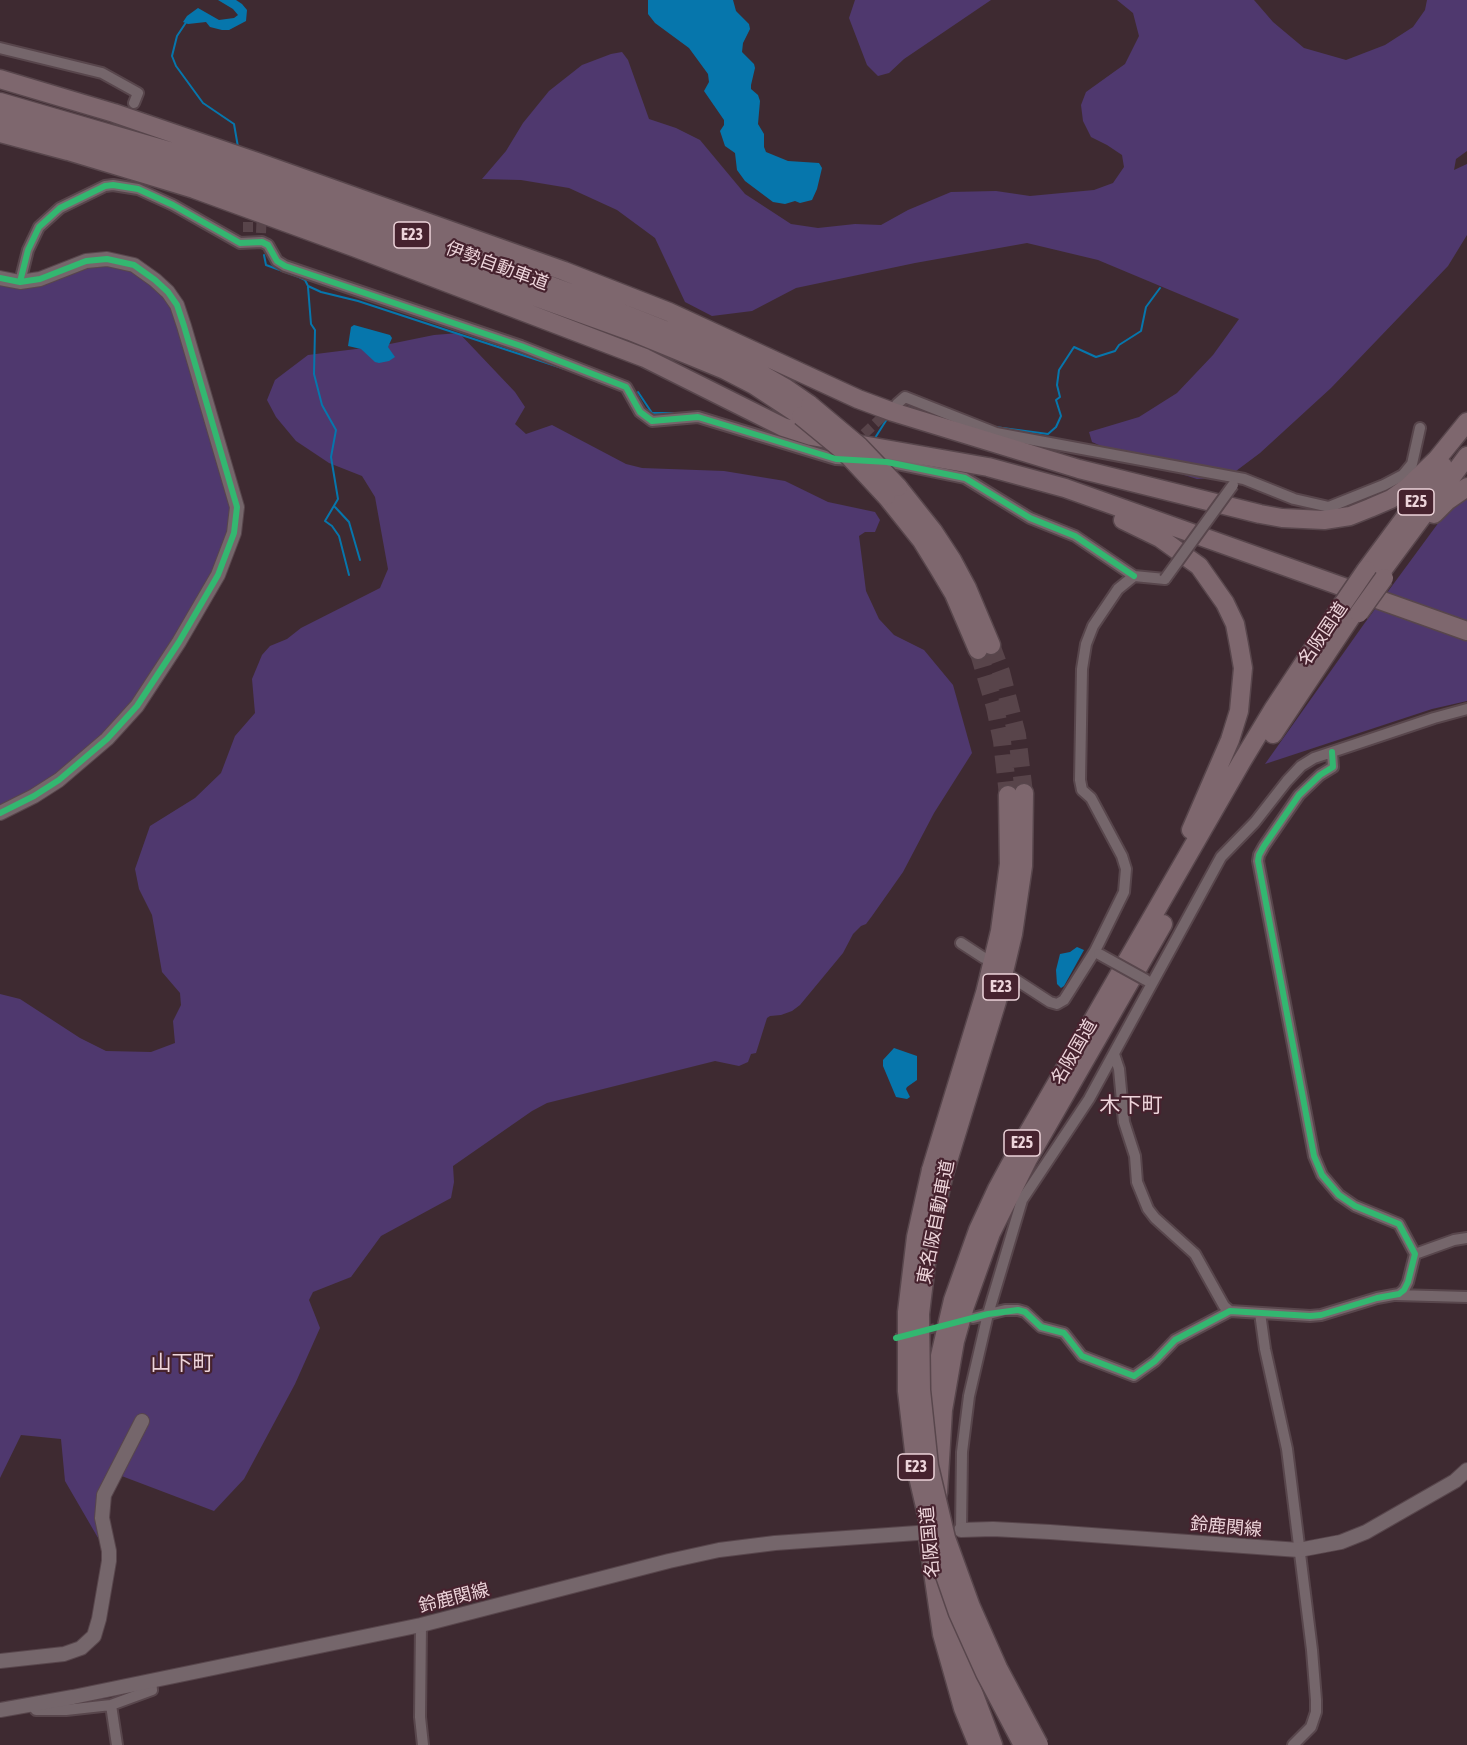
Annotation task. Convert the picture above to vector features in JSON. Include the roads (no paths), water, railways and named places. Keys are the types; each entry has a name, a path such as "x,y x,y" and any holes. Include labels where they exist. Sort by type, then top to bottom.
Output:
{"highway":[{"path":"0,79 114,113 564,271 719,334 858,399 917,420 1035,456 1260,514 1314,520 1350,516 1391,499 1423,473 1467,422"},
{"name":"伊勢自動車道","path":"0,102 193,158 375,221 584,298 726,354 784,387 805,410"},
{"name":"伊勢自動車道","path":"0,117 197,175 640,335 725,370 805,410"},
{"path":"0,133 194,189 357,248 645,358 783,427 811,436 988,467 1065,488 1467,631"},
{"name":"E23","path":"805,410 846,453 892,491 939,567 967,623 984,648"},
{"path":"917,420 938,431 1467,620"},
{"name":"名阪国道","path":"993,1745 976,1702 955,1632 948,1597 938,1486 943,1410 955,1341 991,1233 1028,1159 1284,715 1467,435"},
{"name":"名阪国道","path":"1376,574 1467,456"},
{"path":"940,458 1046,490 1143,528 1199,566 1216,588 1235,624 1243,668 1239,711 1230,740 1207,794 1149,922"},
{"path":"1376,574 1436,512 1467,487"},
{"name":"名阪国道","path":"978,1745 963,1708 942,1634 935,1598 927,1527 926,1451 930,1410 943,1335 964,1266 997,1189 1022,1142 1274,708 1352,609"},
{"name":"東名阪自動車道","path":"1016,794 1000,931 938,1172 916,1237 907,1312 907,1391 916,1468 933,1540 958,1613 985,1673 1023,1745"},
{"name":"東名阪自動車道","path":"938,1172 920,1314 921,1390 929,1466 946,1538 971,1607 998,1668 1039,1745"}],"main road":[{"path":"0,278 20,282 40,279 86,261 107,259 134,265 156,280 174,299 236,498 237,524 218,575 179,642 137,706 107,739 59,780 0,813"},
{"path":"0,1661 74,1651 87,1644 94,1636 109,1561 102,1518 104,1495 142,1421"},
{"name":"鈴鹿関線","path":"961,1530 1016,1530 1299,1550 1341,1542 1366,1532 1455,1480 1467,1470"},
{"name":"鈴鹿関線","path":"0,1710 421,1625 719,1550 775,1543 917,1533"}],"street":[{"path":"0,48 102,73 138,93 134,103"},
{"path":"20,282 28,250 39,227 60,208 114,181 154,195 240,243 247,237 262,237 277,261 285,266 521,346 626,387 640,412 652,421 698,417 838,457 887,462 965,478 1030,518 1075,536 1134,576 1165,579 1233,485"},
{"path":"897,404 905,397 996,433 1244,479 1293,499 1329,507 1403,475 1412,464 1420,428"},
{"path":"1013,978 1050,1002 1057,1004 1068,995 1097,952 1124,892 1126,869 1122,856 1091,798 1082,790 1080,780 1082,669 1086,644 1094,626 1118,589 1134,576"},
{"path":"961,1530 962,1452 969,1396 988,1314 1022,1200 1083,1108 1114,1054 1149,982 1221,856 1255,822 1301,766 1314,758 1434,717 1467,709"},
{"path":"973,1318 1011,1310 1025,1312 1041,1327 1064,1333 1082,1356 1134,1376 1155,1361 1175,1340 1230,1311 1321,1315 1404,1290 1415,1254 1399,1224 1355,1206 1339,1195 1328,1184 1318,1168 1309,1133 1258,861 1264,846 1299,795 1333,766 1332,752"},
{"path":"962,943 984,958"},
{"path":"1097,952 1149,982"},
{"path":"1114,1054 1119,1069 1124,1122 1135,1156 1137,1182 1148,1209 1195,1254 1224,1306 1230,1311"},
{"path":"1415,1254 1454,1240 1467,1238"},
{"path":"1393,1294 1397,1296 1467,1297"},
{"path":"1260,1313 1265,1349 1287,1449 1312,1650 1316,1712 1311,1727 1293,1745"},
{"path":"421,1625 420,1717 423,1745"},
{"path":"31,1704 36,1710 66,1710 111,1705 152,1690 151,1681"},
{"path":"111,1705 117,1745"}],"water":[{"path":"218,0 236,0 242,4 247,10 246,21 229,30 210,27 206,22 188,24 183,22 198,8 219,20 234,18 238,15"},
{"path":"648,0 733,0 736,11 749,24 750,29 743,43 742,52 755,68 751,89 758,95 760,101 758,124 764,134 764,147 766,152 788,161 819,163 822,168 812,200 785,204 773,202 745,181 737,170 735,153 725,146 720,131 724,120 704,91 709,82 708,74 689,48 655,23 648,14"},
{"path":"354,325 390,335 392,338 388,347 395,357 379,363 361,349 348,346 351,327"},
{"path":"1077,947 1084,950 1061,988 1057,984 1056,970 1060,954 1070,952"},
{"path":"894,1048 917,1056 917,1080 907,1087 910,1097 907,1099 896,1097 883,1066 883,1060"}],"waterway":[{"path":"187,21 177,36 172,56 176,66 203,103 234,124 238,147"},
{"path":"264,255 266,265 299,277 305,280 308,286 321,292 358,301 565,369"},
{"path":"308,287 311,324 315,330 314,374 322,405 336,430 331,457 338,499 325,521 339,536 349,575"},
{"path":"995,427 1048,434 1056,427 1061,416 1056,400 1060,397 1057,385 1059,370 1074,347 1096,357 1115,351 1119,345 1141,331 1146,307 1160,288"},
{"path":"638,392 652,413 681,413"},
{"path":"901,406 928,411"},
{"path":"875,438 887,419"},
{"path":"335,507 349,522 360,560"}],"tunnel":[{"path":"248,205 248,232"},
{"path":"261,233 262,209"},
{"path":"853,444 892,408"},
{"path":"991,645 1001,672 1017,735 1024,793"},
{"path":"978,650 995,707 1002,741 1008,795"},
{"path":"896,1338 951,1324"}],"district":[{"name":"木下町","path":"1131,1105"},
{"name":"山下町","path":"182,1363"}]}
